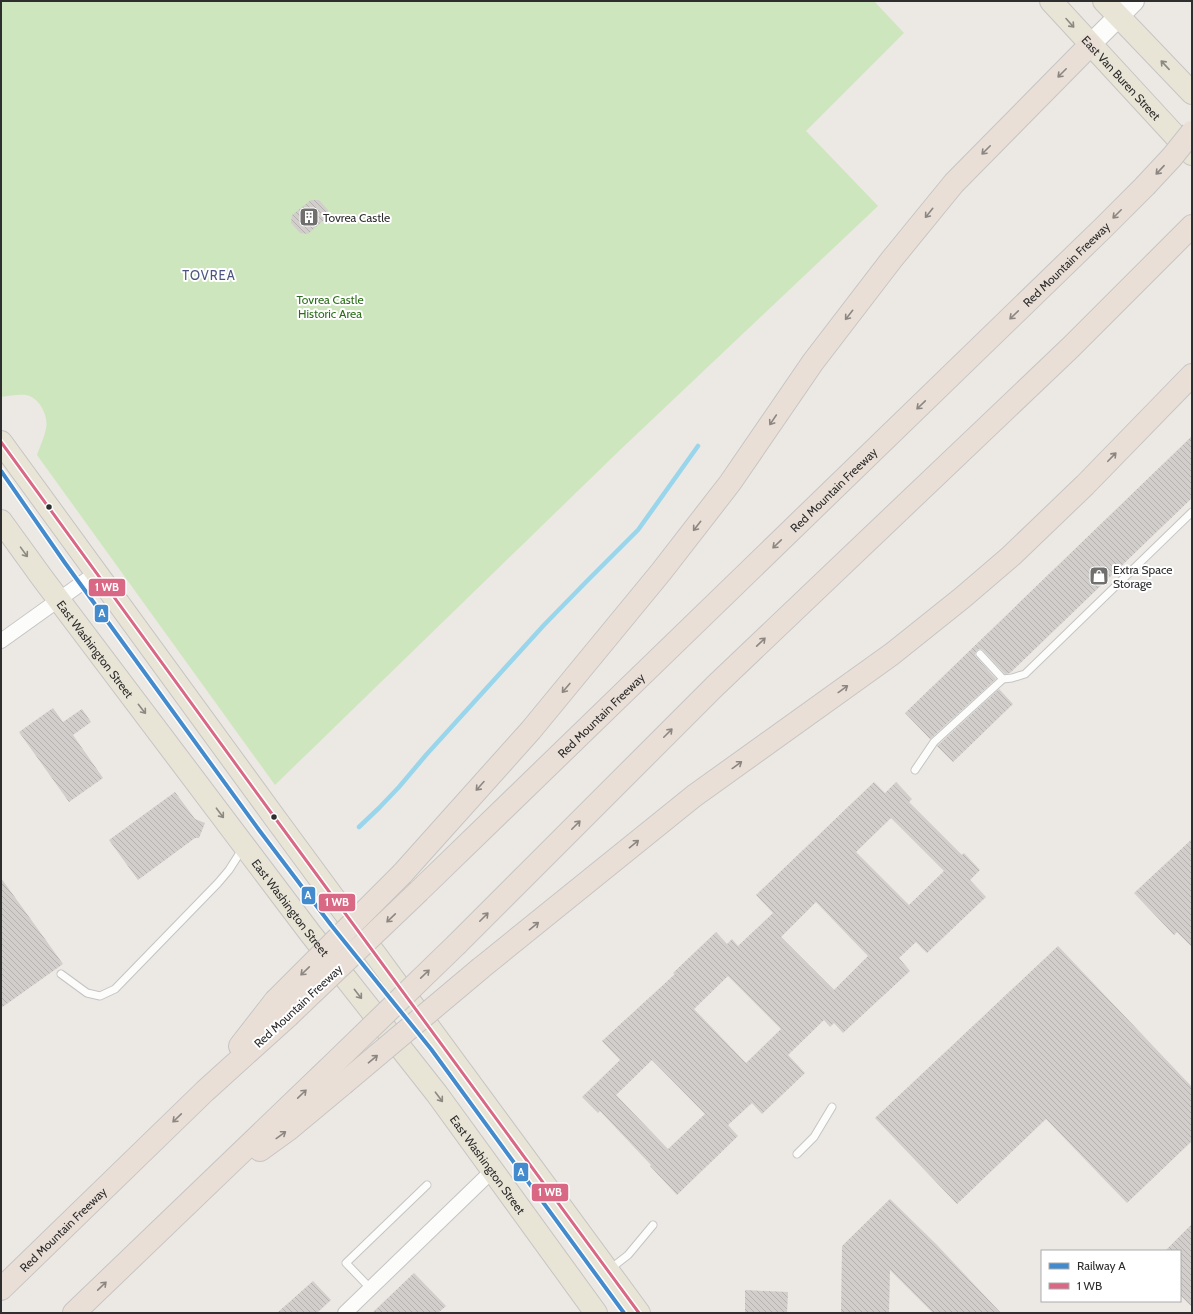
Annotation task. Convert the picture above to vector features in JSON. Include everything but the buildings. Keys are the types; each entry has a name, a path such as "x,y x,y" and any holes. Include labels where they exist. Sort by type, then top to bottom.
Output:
{"highway":[{"path":"282,1008 531,730 661,572 730,483 813,362 954,182 1090,45"},
{"name":"Red Mountain Freeway","path":"1,1288 205,1091 282,1008 419,891 1092,240 1172,157 1192,132"},
{"path":"74,1313 457,944 714,686 1071,347 1192,226"},
{"path":"193,1199 289,1129 482,968 694,796 892,654 962,598 1011,556 1085,485 1192,375"}],"main road":[{"name":"East Van Buren Street","path":"1051,1 1192,154"},
{"path":"1104,1 1126,9 1192,93"},
{"path":"1090,45 1126,9"},
{"path":"1,442 639,1313"},
{"name":"East Washington Street","path":"1,521 244,846 437,1094 592,1310"}],"street":[{"path":"1,642 96,573"},
{"path":"345,1313 493,1170"}],"lane":[{"path":"915,770 934,742 1003,679 1024,674 1192,512"},
{"path":"980,654 1003,679"},
{"path":"61,974 87,993 100,996 115,989 218,883 229,870 244,846"},
{"path":"797,1154 814,1137 832,1107"},
{"path":"370,1288 346,1263 427,1185"},
{"path":"608,1270 628,1254 653,1225"}],"green space":[{"name":"Tovrea Castle Historic Area","path":"1,1 874,1 904,33 806,131 878,206 620,450 275,785 37,455 47,424 46,418 39,403 35,399 26,395 1,397"}],"waterway":[{"path":"359,827 399,787 426,755 544,625 638,530 698,446"}],"rail line":[{"name":"A","path":"1,471 65,563 259,830 331,925 431,1049 624,1313"}],"transit line":[{"path":"1,442 639,1313"}],"place":[{"name":"Tovrea Castle","path":"309,217"},
{"name":"Extra Space Storage","path":"1099,576"}],"district":[{"name":"TOVREA","path":"209,275"}]}
